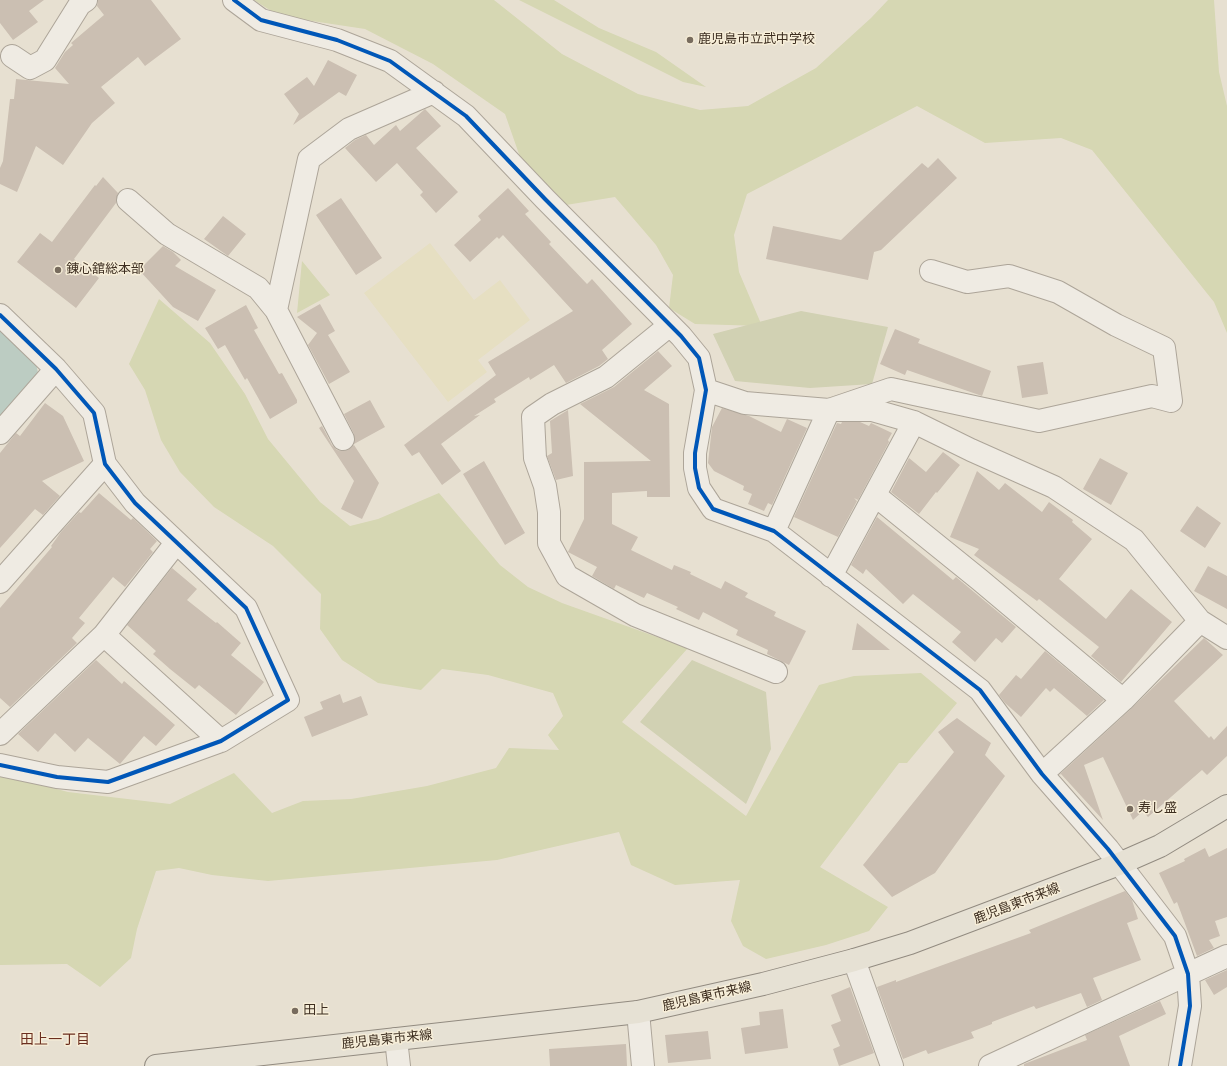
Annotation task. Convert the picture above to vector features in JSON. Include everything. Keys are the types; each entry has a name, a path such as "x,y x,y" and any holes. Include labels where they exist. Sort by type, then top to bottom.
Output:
{"main road":[{"name":"鹿児島東市来線","path":"159,1066 638,1012 697,1000 854,960 949,929 1119,864 1160,846 1227,806"}],"street":[{"path":"12,56 30,68 45,60 80,4 86,0"},
{"path":"234,0 261,20 337,40 390,61 434,92 466,116 545,200 670,325 699,358 706,390 695,468 699,488 713,510 774,531 980,690 1042,774 1108,849 1175,936 1188,974 1190,1006 1180,1066"},
{"path":"276,310 309,159 350,129 434,92"},
{"path":"128,200 167,234 258,288 276,310 343,439"},
{"path":"774,531 829,410 890,389 1039,421 1152,396 1171,401 1164,348 1116,325 1058,292 1009,276 967,282 931,271"},
{"path":"0,315 56,369 94,413 105,464 135,503 246,608 288,700 221,741 108,782 57,777 0,765"},
{"path":"670,325 606,377 552,404 533,417 535,458 545,486 549,512 549,543 566,576 635,616 776,672"},
{"path":"0,433 56,369"},
{"path":"706,390 745,402 829,410 872,410 914,422 971,450 1054,487 1134,540 1200,621 1227,638"},
{"path":"831,576 876,496 914,422"},
{"path":"0,582 105,464"},
{"path":"876,496 980,580 1123,700"},
{"path":"0,734 104,635 176,543"},
{"path":"1042,774 1123,700 1200,621"},
{"path":"104,635 221,741"},
{"path":"990,1066 1227,956"},
{"path":"854,960 892,1066"},
{"path":"638,1012 642,1066"},
{"path":"396,1039 399,1066"}],"shaded area":[{"path":"430,243 474,300 500,280 530,320 478,360 487,372 448,402 364,293"},
{"path":"0,331 36,363 38,373 0,419"}],"green space":[{"path":"254,0 494,0 562,54 638,94 700,110 748,106 816,68 871,18 888,0 1214,0 1219,72 1227,106 1227,333 1214,302 1092,150 1061,138 985,143 917,106 747,194 734,235 739,272 762,326 695,324 669,308 673,275 656,245 615,197 566,205 520,157 505,114 433,64 365,29 279,16"},
{"path":"519,0 554,0 599,28 656,52 706,87 683,82"},
{"path":"302,261 330,295 297,313"},
{"path":"159,299 210,343 245,394 268,439 320,502 350,526 378,519 439,493 500,565 528,587 562,603 688,648 622,722 746,816 819,685 854,676 921,673 957,703 907,763 899,763 820,867 888,907 869,931 826,945 766,959 743,946 731,921 740,880 675,885 631,865 619,832 497,860 268,881 212,875 179,868 156,871 137,929 131,958 100,987 67,964 0,965 0,774 68,792 170,804 234,773 272,813 303,801 351,799 427,786 496,768 509,748 559,750 548,735 563,716 553,693 488,675 442,669 421,690 378,683 342,660 320,629 321,594 273,546 214,507 180,472 161,440 145,390 129,364"},
{"path":"801,311 888,327 872,384 810,388 735,381 713,334"},
{"path":"692,660 766,692 771,749 746,804 640,722"}],"building":[{"path":"0,0 44,0 29,11 38,22 13,40 0,23"},
{"path":"98,0 151,0 181,39 145,66 138,57 101,87 115,103 92,123 63,165 36,146 17,192 0,184 0,168 3,161 10,99 14,99 16,79 69,84 55,68 65,52 73,45 71,43 104,15 97,6"},
{"path":"328,60 357,75 346,96 339,92 293,125 299,114 284,94 307,77 314,86"},
{"path":"425,109 441,126 416,148 458,192 436,213 420,195 423,192 397,163 376,182 345,148 355,140 366,135 374,145 396,125 400,131"},
{"path":"938,158 957,178 881,250 874,252 868,280 766,259 773,226 841,240 922,163 928,168"},
{"path":"103,177 118,193 116,203 74,259 99,278 76,308 17,262 40,233 52,242 95,185 96,186"},
{"path":"508,188 529,211 525,214 551,242 549,244 587,284 592,279 632,324 602,350 608,359 599,366 566,383 554,365 530,380 529,377 494,399 496,402 474,416 480,415 441,444 461,471 442,485 419,452 412,456 404,445 496,375 488,362 573,311 503,235 499,239 497,237 470,262 454,245 481,220 478,216"},
{"path":"341,198 382,258 356,275 316,215"},
{"path":"223,216 246,234 228,256 204,239"},
{"path":"163,246 173,252 181,260 175,266 216,290 198,321 173,307 139,270"},
{"path":"320,304 335,331 328,335 350,372 329,384 308,345 317,333 297,317"},
{"path":"246,305 258,328 254,330 279,374 282,373 297,400 297,403 270,419 247,378 245,380 225,345 218,349 205,328"},
{"path":"895,329 920,339 918,343 991,371 982,396 907,370 905,375 880,364"},
{"path":"658,351 672,366 644,390 669,404 670,497 647,497 647,491 612,493 612,524 638,537 631,550 672,570 674,565 691,572 690,574 721,589 725,581 748,593 745,597 776,612 774,616 806,631 789,665 767,654 768,650 736,635 738,630 703,612 699,620 676,609 678,607 647,593 644,598 616,585 614,589 592,576 597,567 568,552 584,519 584,462 651,461 580,404 614,387"},
{"path":"1043,362 1048,394 1022,398 1017,366"},
{"path":"370,400 385,427 354,444 354,434 344,414"},
{"path":"45,403 63,416 84,461 42,481 60,496 43,515 35,509 0,548 0,453 16,433 20,436"},
{"path":"722,408 749,416 781,432 787,419 807,428 772,505 768,503 764,511 748,504 752,494 743,490 744,486 714,471 708,463 712,427"},
{"path":"568,410 573,476 556,480 547,456 552,453 550,421"},
{"path":"842,422 860,422 869,426 871,423 892,433 888,440 889,442 858,500 854,498 857,501 838,537 794,517 837,423 841,424"},
{"path":"322,426 332,445 337,450 348,450 354,445 379,483 362,519 341,509 354,481 319,428"},
{"path":"943,452 960,465 919,514 891,492 909,458 926,472"},
{"path":"1100,458 1128,473 1111,505 1083,489"},
{"path":"484,461 525,533 505,545 463,474"},
{"path":"977,471 999,490 1005,483 1042,512 1049,502 1073,520 1072,522 1092,539 1059,579 1106,619 1131,589 1172,622 1121,682 1091,656 1099,647 1039,599 1037,601 974,555 979,549 950,537"},
{"path":"99,493 131,520 133,518 157,541 150,549 153,552 125,587 113,577 79,618 85,623 72,638 77,643 10,707 0,698 0,608 52,547 51,546 61,532"},
{"path":"1197,506 1221,523 1205,548 1180,531"},
{"path":"877,517 953,580 956,577 1016,627 1002,643 996,638 975,662 952,642 961,632 913,594 903,604 866,569 863,574 851,565"},
{"path":"1208,566 1227,576 1227,609 1194,591"},
{"path":"172,568 197,589 187,600 216,623 217,622 241,643 231,655 264,682 236,715 199,685 195,689 170,669 153,654 156,651 127,625"},
{"path":"857,623 890,650 852,650"},
{"path":"1204,638 1223,655 1174,701 1209,738 1211,736 1214,740 1227,726 1227,756 1207,775 1202,770 1148,817 1143,811 1133,820 1103,757 1084,765 1103,820 1061,774 1059,775 1131,709"},
{"path":"1045,651 1104,700 1087,716 1054,688 1050,692 1046,688 1021,717 1005,703 999,695 1016,675 1021,679"},
{"path":"96,660 122,684 124,681 175,725 156,746 144,736 120,764 88,738 75,752 55,733 38,752 18,734"},
{"path":"340,694 343,703 361,696 368,715 312,737 304,717 323,709 320,702"},
{"path":"957,718 991,743 985,755 1005,776 935,873 892,897 863,865 954,752 938,732"},
{"path":"1205,848 1209,857 1227,848 1227,917 1215,921 1220,936 1209,940 1214,948 1197,956 1177,902 1174,904 1159,873 1185,861 1184,859"},
{"path":"1125,891 1132,900 1138,919 1127,923 1141,960 1093,978 1102,1000 1087,1007 1081,993 1036,1009 1034,1006 992,1022 992,1024 971,1032 974,1038 928,1054 926,1050 903,1059 877,987 896,980 896,982 1031,933 1029,930"},
{"path":"1227,970 1227,987 1214,995 1205,980"},
{"path":"850,987 874,1053 839,1066 833,1049 840,1046 831,1025 841,1021 831,995"},
{"path":"1160,1001 1166,1014 1119,1036 1130,1066 1024,1066 1024,1064 1087,1040 1085,1035"},
{"path":"783,1009 788,1048 745,1054 741,1028 760,1025 759,1012"},
{"path":"708,1031 711,1059 668,1063 665,1035"},
{"path":"626,1044 627,1066 550,1066 549,1049"}],"cycle path":[{"path":"234,0 261,20 337,40 390,61 466,116 545,199 681,336 699,358 706,390 695,453 695,468 699,488 713,509 774,531 980,690 1042,774 1108,849 1175,936 1188,974 1190,1006 1180,1066"},
{"path":"0,315 56,369 94,413 105,464 135,503 246,608 288,700 221,741 108,782 57,777 0,765"}],"place":[{"name":"鹿児島市立武中学校","path":"690,40"},
{"name":"錬心舘総本部","path":"58,270"},
{"name":"寿し盛","path":"1130,809"},
{"name":"田上","path":"295,1011"}],"district":[{"name":"田上一丁目","path":"55,1040"}]}
